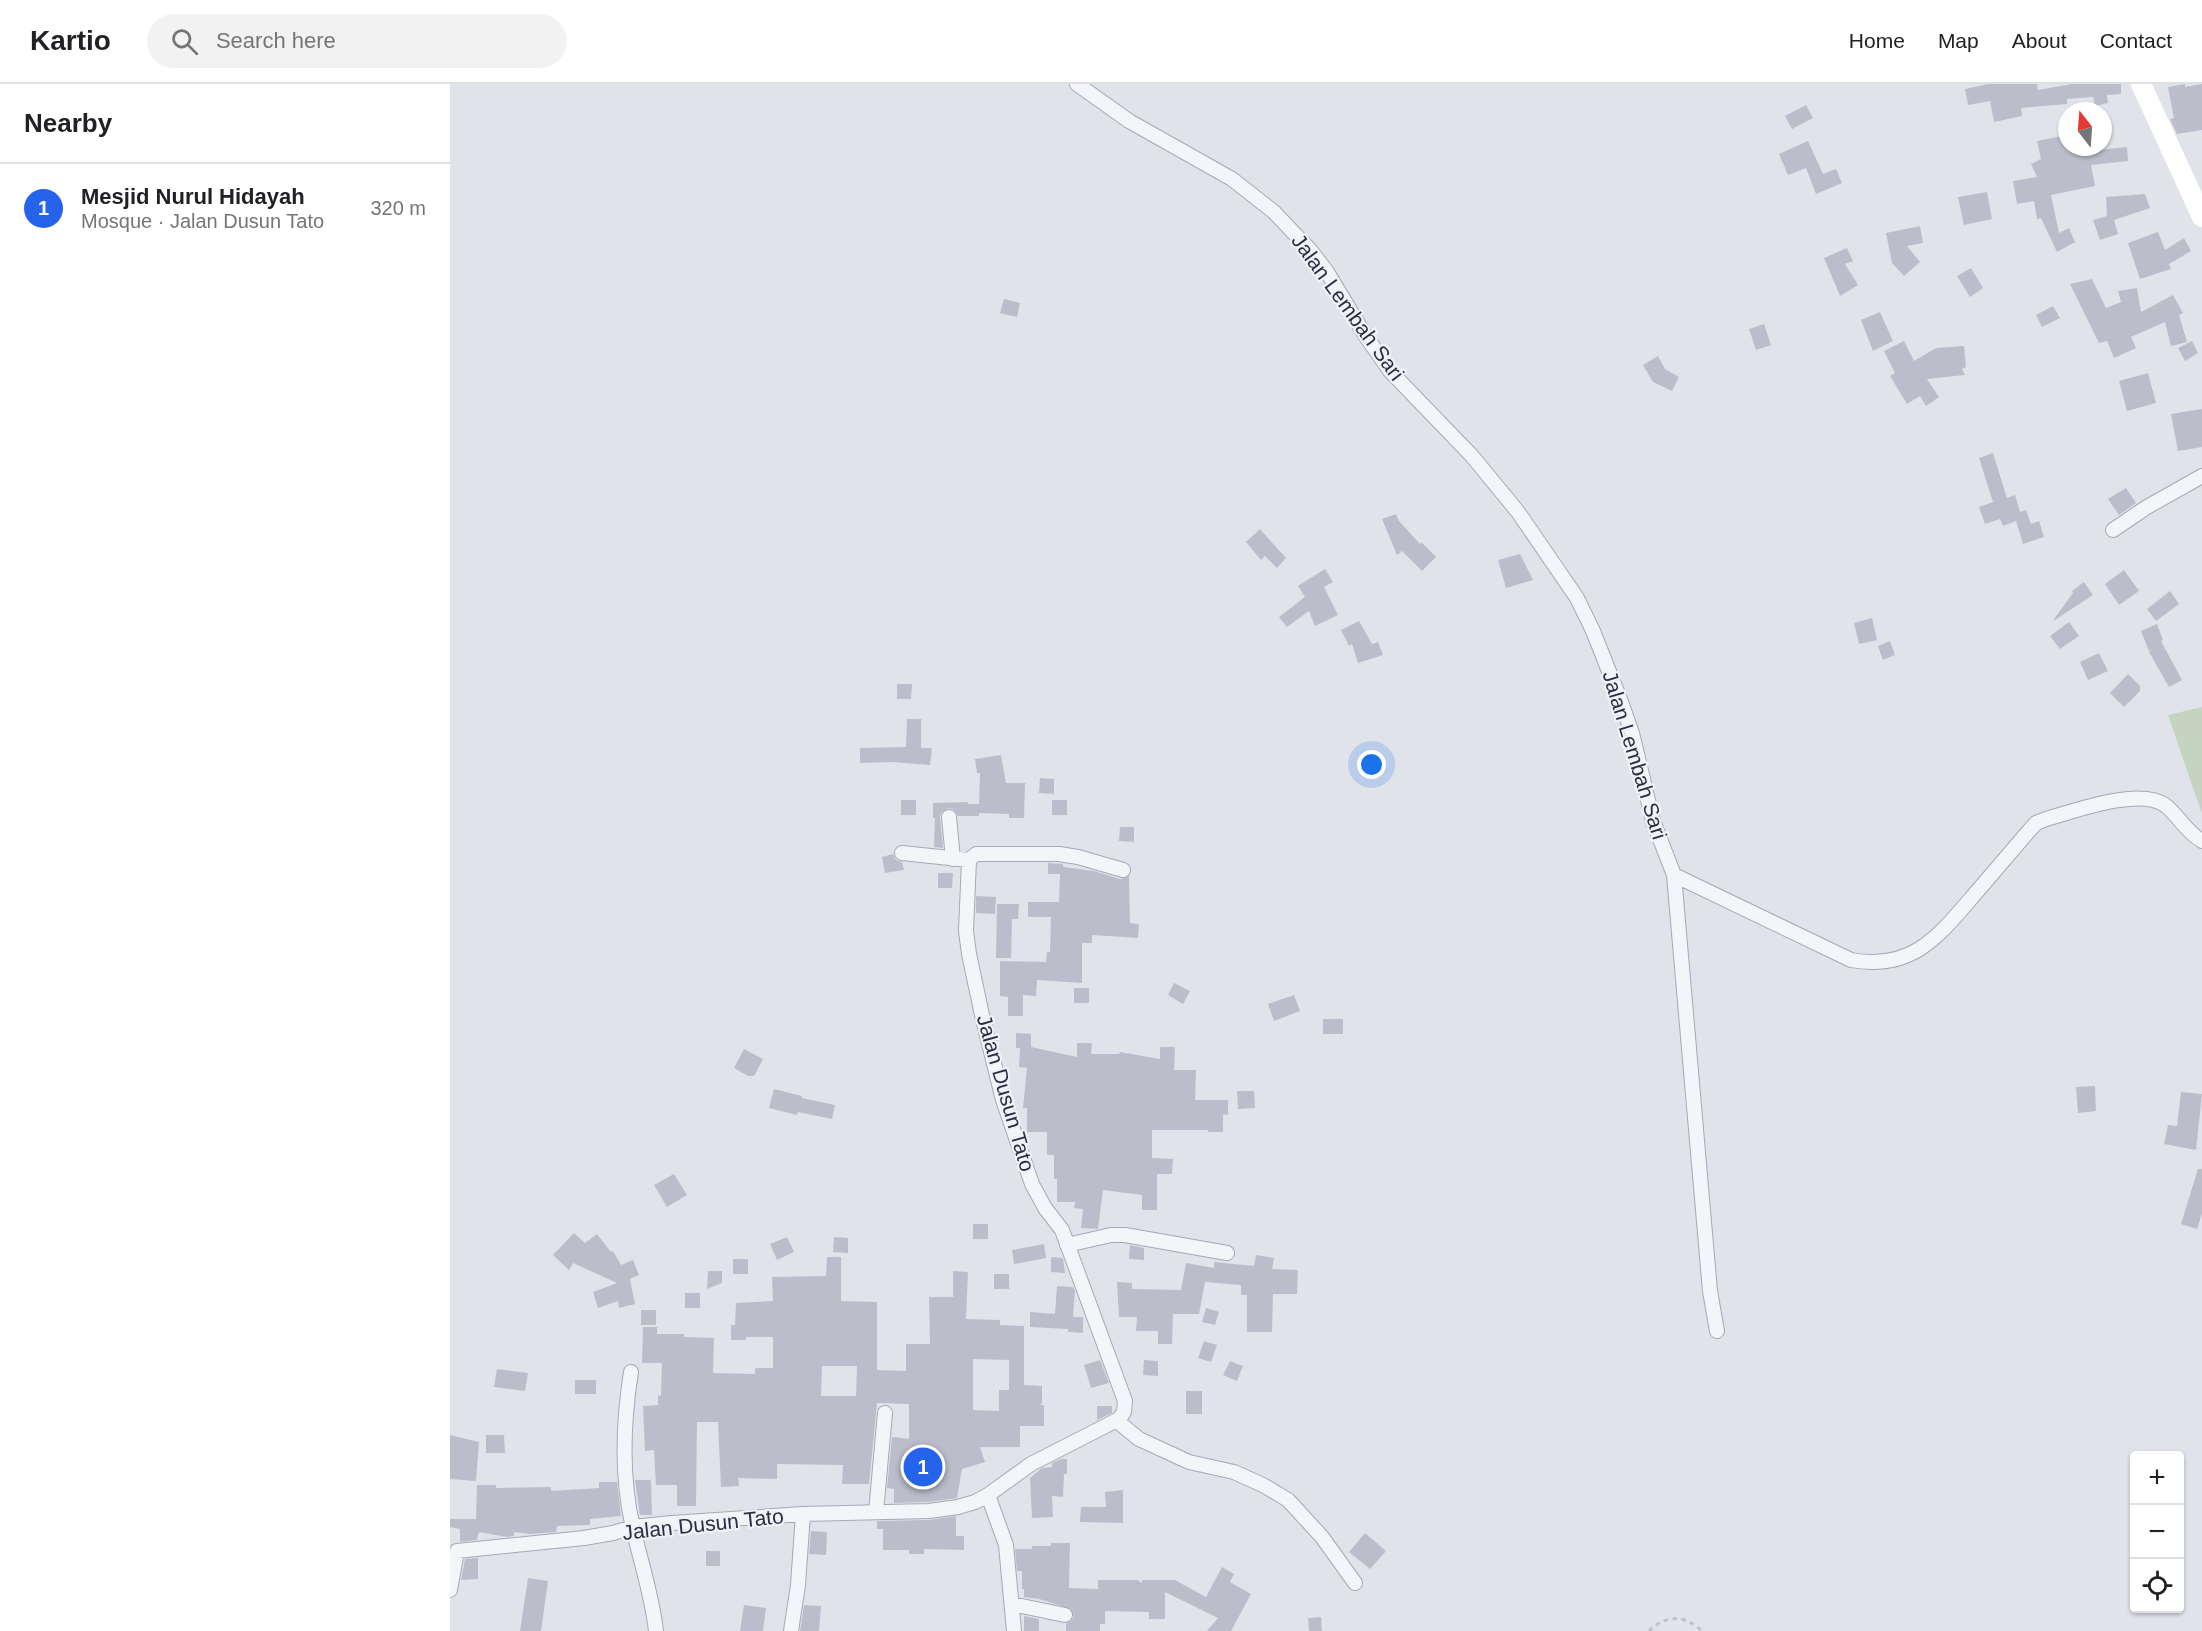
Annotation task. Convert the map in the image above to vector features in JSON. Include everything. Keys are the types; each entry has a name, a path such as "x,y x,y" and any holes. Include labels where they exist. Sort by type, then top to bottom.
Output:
{"street":[{"name":"Jalan Lembah Sari","path":"1077,84 1129,121 1232,179 1274,212 1305,244 1327,272 1390,371 1472,456 1518,512 1577,598 1620,699 1634,742 1653,821 1674,875 1710,1291 1717,1331"},
{"path":"2141,84 2202,217"},
{"path":"2113,530 2147,507 2202,476"},
{"path":"1674,875 1851,960 1877,963 1915,953 1936,938 2028,832 2036,824 2046,819 2141,797 2164,805 2202,841"},
{"path":"949,817 953,859"},
{"path":"903,853 969,860 972,855 976,854 1047,853 1078,857 1123,870"},
{"name":"Jalan Dusun Tato","path":"450,1590 453,1552 584,1539 633,1527 802,1514 939,1510 975,1502 1031,1464 1117,1421 1125,1412 1125,1401 1062,1230 1032,1184 1003,1100 969,954 966,931 969,860"},
{"path":"1067,1245 1111,1235 1125,1235 1227,1253"},
{"path":"631,1372 626,1403 624,1468 633,1527 647,1578 656,1631"},
{"path":"876,1512 885,1413"},
{"path":"1117,1421 1139,1439 1189,1462 1234,1472 1263,1485 1288,1500 1322,1537 1355,1583"},
{"path":"988,1495 1006,1545 1014,1631"},
{"path":"791,1630 798,1585 802,1514"},
{"path":"1012,1604 1065,1615"}],"path":[{"path":"1649,1631 1656,1624 1672,1618 1689,1621 1702,1631"}],"green space":[{"path":"2202,707 2202,814 2168,715"}],"building":[{"path":"1989,84 2037,84 2038,90 2072,84 2121,84 2121,94 2107,95 2108,102 2094,102 2093,97 2067,99 2067,102 2058,102 2058,105 2021,108 2022,116 1994,122 1990,101 1968,105 1965,89"},
{"path":"2185,84 2185,87 2202,84 2202,130 2177,134 2170,119 2174,118 2168,87"},
{"path":"1806,105 1813,118 1792,129 1785,116"},
{"path":"2058,137 2058,156 2112,156 2112,149 2127,147 2128,161 2091,165 2095,186 2051,195 2059,233 2069,228 2075,242 2057,252 2041,218 2037,219 2034,201 2017,204 2013,181 2037,177 2031,164 2041,159 2037,141"},
{"path":"1808,141 1823,174 1836,169 1842,183 1816,194 1806,168 1788,175 1779,154"},
{"path":"1987,192 1992,219 1964,225 1958,197"},
{"path":"2145,194 2150,208 2114,220 2118,234 2100,240 2093,220 2107,216 2106,197"},
{"path":"1920,226 1923,243 1907,246 1920,262 1904,276 1892,263 1886,233"},
{"path":"2158,232 2165,250 2184,238 2191,251 2169,264 2171,269 2140,279 2128,243"},
{"path":"1847,248 1853,261 1845,264 1858,285 1840,296 1824,258"},
{"path":"1971,268 1983,288 1970,297 1957,276"},
{"path":"2092,279 2106,308 2121,302 2118,291 2137,288 2141,312 2173,295 2183,313 2179,315 2187,342 2171,346 2165,322 2131,337 2136,348 2114,358 2107,341 2099,343 2070,284"},
{"path":"1004,299 1020,303 1017,317 1000,313"},
{"path":"2053,306 2060,318 2042,327 2036,315"},
{"path":"1880,312 1893,341 1873,351 1861,320"},
{"path":"1764,324 1771,345 1756,350 1749,329"},
{"path":"1904,341 1914,361 1936,348 1964,346 1966,367 1962,369 1965,375 1927,379 1939,397 1926,406 1920,396 1907,404 1890,376 1895,373 1884,351"},
{"path":"2192,341 2198,353 2185,361 2178,348"},
{"path":"1658,356 1665,369 1679,377 1672,391 1653,382 1643,365"},
{"path":"2148,373 2156,403 2127,411 2119,381"},
{"path":"2202,409 2202,447 2178,451 2171,414"},
{"path":"1993,453 2007,498 2015,495 2020,512 2026,510 2031,524 2039,521 2044,537 2023,544 2016,521 2003,526 2000,519 1985,524 1979,507 1993,502 1979,458"},
{"path":"2126,488 2136,503 2119,515 2108,499"},
{"path":"1396,514 1399,521 1420,544 1421,542 1436,557 1422,571 1402,551 1397,555 1382,519"},
{"path":"1260,529 1286,558 1277,568 1265,556 1261,560 1246,542"},
{"path":"1520,554 1533,580 1506,588 1498,560"},
{"path":"1325,569 1333,582 1324,587 1338,615 1315,626 1309,611 1287,627 1279,617 1305,597 1298,586"},
{"path":"2124,570 2139,591 2119,605 2105,584"},
{"path":"2084,582 2093,595 2055,620 2073,593 2072,591"},
{"path":"2170,591 2179,604 2156,621 2147,609"},
{"path":"1872,618 1877,640 1859,644 1854,623"},
{"path":"1359,621 1372,644 1378,642 1383,655 1358,663 1352,644 1349,646 1341,630"},
{"path":"2069,622 2079,636 2060,649 2050,636"},
{"path":"2157,624 2163,640 2161,641 2182,680 2169,687 2149,652 2151,650 2149,651 2141,631"},
{"path":"1890,641 1895,655 1883,660 1878,646"},
{"path":"2099,653 2108,671 2088,680 2080,662"},
{"path":"2128,674 2140,686 2140,691 2124,707 2110,693"},
{"path":"897,684 912,684 911,699 897,699"},
{"path":"907,719 921,719 921,748 932,748 930,765 891,762 860,763 860,748 906,747"},
{"path":"1001,755 1006,783 1025,783 1024,818 1009,818 1009,814 979,813 979,816 958,816 953,809 948,808 941,813 940,817 943,848 934,847 933,803 979,804 980,773 977,773 975,759"},
{"path":"1040,778 1054,779 1054,794 1039,793"},
{"path":"901,800 916,800 916,815 901,815"},
{"path":"1052,800 1067,800 1067,815 1052,815"},
{"path":"1120,827 1134,827 1134,842 1119,841"},
{"path":"893,854 896,860 902,862 904,870 885,873 882,857"},
{"path":"1048,863 1063,864 1063,867 1094,871 1120,879 1129,876 1130,923 1139,924 1138,938 1092,935 1092,943 1082,943 1082,983 1037,980 1036,996 1023,995 1023,1016 1008,1016 1008,997 1000,996 1000,961 1046,962 1047,952 1050,952 1051,917 1028,917 1028,902 1059,902 1060,874 1048,874"},
{"path":"938,873 953,873 952,888 938,888"},
{"path":"976,896 996,897 995,914 976,913"},
{"path":"997,904 1019,904 1018,919 1012,919 1011,958 996,958"},
{"path":"1174,983 1190,991 1183,1004 1168,995"},
{"path":"1074,988 1089,988 1089,1003 1074,1003"},
{"path":"1294,995 1300,1011 1274,1021 1268,1004"},
{"path":"1323,1019 1343,1019 1343,1034 1323,1034"},
{"path":"1016,1033 1031,1034 1031,1047 1077,1057 1077,1043 1092,1043 1091,1054 1119,1054 1120,1052 1160,1059 1160,1047 1175,1047 1174,1070 1196,1070 1195,1100 1228,1100 1228,1115 1223,1114 1223,1132 1152,1130 1152,1158 1173,1159 1172,1174 1157,1174 1157,1210 1142,1210 1142,1195 1103,1190 1098,1229 1081,1228 1083,1209 1074,1208 1075,1202 1057,1202 1054,1155 1047,1155 1047,1132 1027,1132 1027,1108 1023,1108 1027,1068 1019,1067 1020,1048 1016,1048"},
{"path":"744,1049 763,1059 754,1076 748,1076 734,1068"},
{"path":"2095,1086 2096,1111 2078,1113 2076,1087"},
{"path":"774,1089 835,1105 832,1119 798,1112 797,1115 769,1108"},
{"path":"1237,1091 1254,1091 1255,1108 1238,1109"},
{"path":"2181,1092 2202,1094 2196,1150 2164,1144 2168,1125 2177,1126"},
{"path":"2198,1169 2202,1169 2202,1213 2197,1229 2181,1224"},
{"path":"674,1174 687,1195 667,1207 654,1185"},
{"path":"973,1224 988,1224 988,1239 973,1239"},
{"path":"574,1233 585,1243 597,1234 611,1252 613,1251 621,1265 633,1260 639,1275 630,1279 635,1304 619,1308 618,1301 598,1308 593,1292 617,1283 573,1263 569,1270 553,1255"},
{"path":"787,1237 794,1252 777,1260 770,1244"},
{"path":"834,1237 848,1238 848,1253 833,1252"},
{"path":"1044,1244 1046,1258 1014,1264 1012,1250"},
{"path":"1130,1245 1144,1248 1144,1260 1129,1259"},
{"path":"1256,1255 1274,1258 1272,1269 1298,1270 1297,1294 1273,1294 1272,1332 1247,1332 1247,1295 1241,1295 1241,1285 1205,1282 1199,1314 1173,1314 1172,1344 1158,1344 1158,1331 1136,1331 1137,1317 1119,1317 1117,1282 1132,1283 1132,1289 1181,1290 1186,1263 1214,1268 1214,1262 1254,1266"},
{"path":"827,1257 841,1257 841,1301 877,1302 877,1370 906,1371 906,1344 930,1344 929,1297 953,1297 953,1271 968,1272 966,1319 1000,1320 1000,1325 1024,1326 1024,1385 1042,1386 1042,1404 1038,1405 1044,1405 1044,1426 1020,1426 1020,1447 980,1447 985,1462 962,1469 957,1498 894,1503 894,1489 887,1488 892,1437 909,1439 909,1404 877,1403 869,1484 842,1484 843,1465 777,1464 777,1479 738,1478 739,1486 721,1487 718,1422 697,1422 696,1506 677,1506 677,1485 656,1485 654,1450 645,1451 643,1406 658,1405 658,1396 661,1395 662,1363 642,1363 643,1327 657,1327 657,1334 684,1334 684,1337 714,1338 713,1373 755,1374 755,1368 773,1368 773,1337 746,1337 746,1340 731,1340 731,1325 735,1325 736,1303 773,1301 772,1277 826,1276","holes":["973,1359 1009,1360 1009,1390 999,1390 999,1411 973,1410","822,1366 857,1366 856,1396 821,1396"]},
{"path":"1051,1257 1063,1258 1065,1273 1051,1272"},
{"path":"733,1259 748,1259 748,1274 733,1274"},
{"path":"708,1271 722,1271 722,1283 707,1289"},
{"path":"994,1274 1009,1274 1009,1289 994,1289"},
{"path":"1057,1286 1073,1287 1075,1291 1073,1317 1083,1317 1083,1333 1068,1332 1068,1329 1030,1327 1030,1312 1055,1314"},
{"path":"685,1293 700,1293 700,1308 685,1308"},
{"path":"1206,1308 1219,1312 1215,1325 1202,1322"},
{"path":"641,1310 656,1310 656,1325 641,1325"},
{"path":"1204,1341 1217,1345 1211,1362 1198,1358"},
{"path":"1100,1360 1109,1383 1091,1388 1084,1365"},
{"path":"1144,1360 1158,1361 1158,1376 1143,1375"},
{"path":"1230,1361 1243,1366 1237,1381 1223,1375"},
{"path":"497,1369 528,1373 525,1391 494,1387"},
{"path":"575,1380 596,1380 596,1394 575,1394"},
{"path":"1186,1391 1202,1391 1202,1414 1186,1414"},
{"path":"1097,1406 1112,1406 1112,1413 1097,1420"},
{"path":"450,1435 479,1442 476,1481 450,1479"},
{"path":"486,1435 504,1435 505,1453 486,1453"},
{"path":"1067,1459 1063,1497 1052,1496 1053,1517 1032,1518 1030,1478 1042,1468 1052,1467 1052,1463"},
{"path":"635,1480 651,1480 652,1515 640,1515"},
{"path":"599,1482 617,1482 621,1516 590,1519 590,1525 557,1526 556,1532 530,1534 514,1532 514,1536 507,1537 479,1532 477,1540 460,1542 460,1529 450,1527 450,1519 476,1519 477,1485 496,1485 496,1488 551,1487 551,1491 599,1488"},
{"path":"1123,1490 1123,1523 1080,1522 1081,1507 1106,1507 1105,1492"},
{"path":"956,1516 956,1536 964,1536 964,1550 924,1549 924,1554 909,1554 909,1550 883,1550 883,1529 877,1529 877,1521 929,1520"},
{"path":"811,1531 827,1532 826,1555 809,1554"},
{"path":"1365,1533 1386,1551 1370,1569 1349,1552"},
{"path":"1051,1543 1070,1543 1069,1588 1098,1589 1098,1580 1137,1580 1142,1583 1142,1580 1175,1580 1206,1597 1222,1567 1234,1574 1230,1582 1251,1594 1231,1631 1207,1631 1218,1618 1165,1592 1165,1619 1149,1619 1149,1612 1105,1611 1105,1624 1100,1624 1100,1631 1066,1631 1066,1624 1074,1617 1071,1609 1024,1597 1022,1571 1017,1571 1015,1549 1051,1546"},
{"path":"706,1551 720,1551 720,1566 706,1566"},
{"path":"478,1558 478,1579 461,1580 465,1559"},
{"path":"528,1578 548,1581 541,1631 520,1631"},
{"path":"744,1605 766,1608 763,1631 740,1631"},
{"path":"804,1605 821,1606 819,1631 800,1631"},
{"path":"1024,1616 1039,1619 1039,1631 1024,1631"},
{"path":"1321,1617 1322,1631 1309,1631 1308,1618"}],"place":[{"name":"Mesjid Nurul Hidayah","path":"923,1467"}]}
